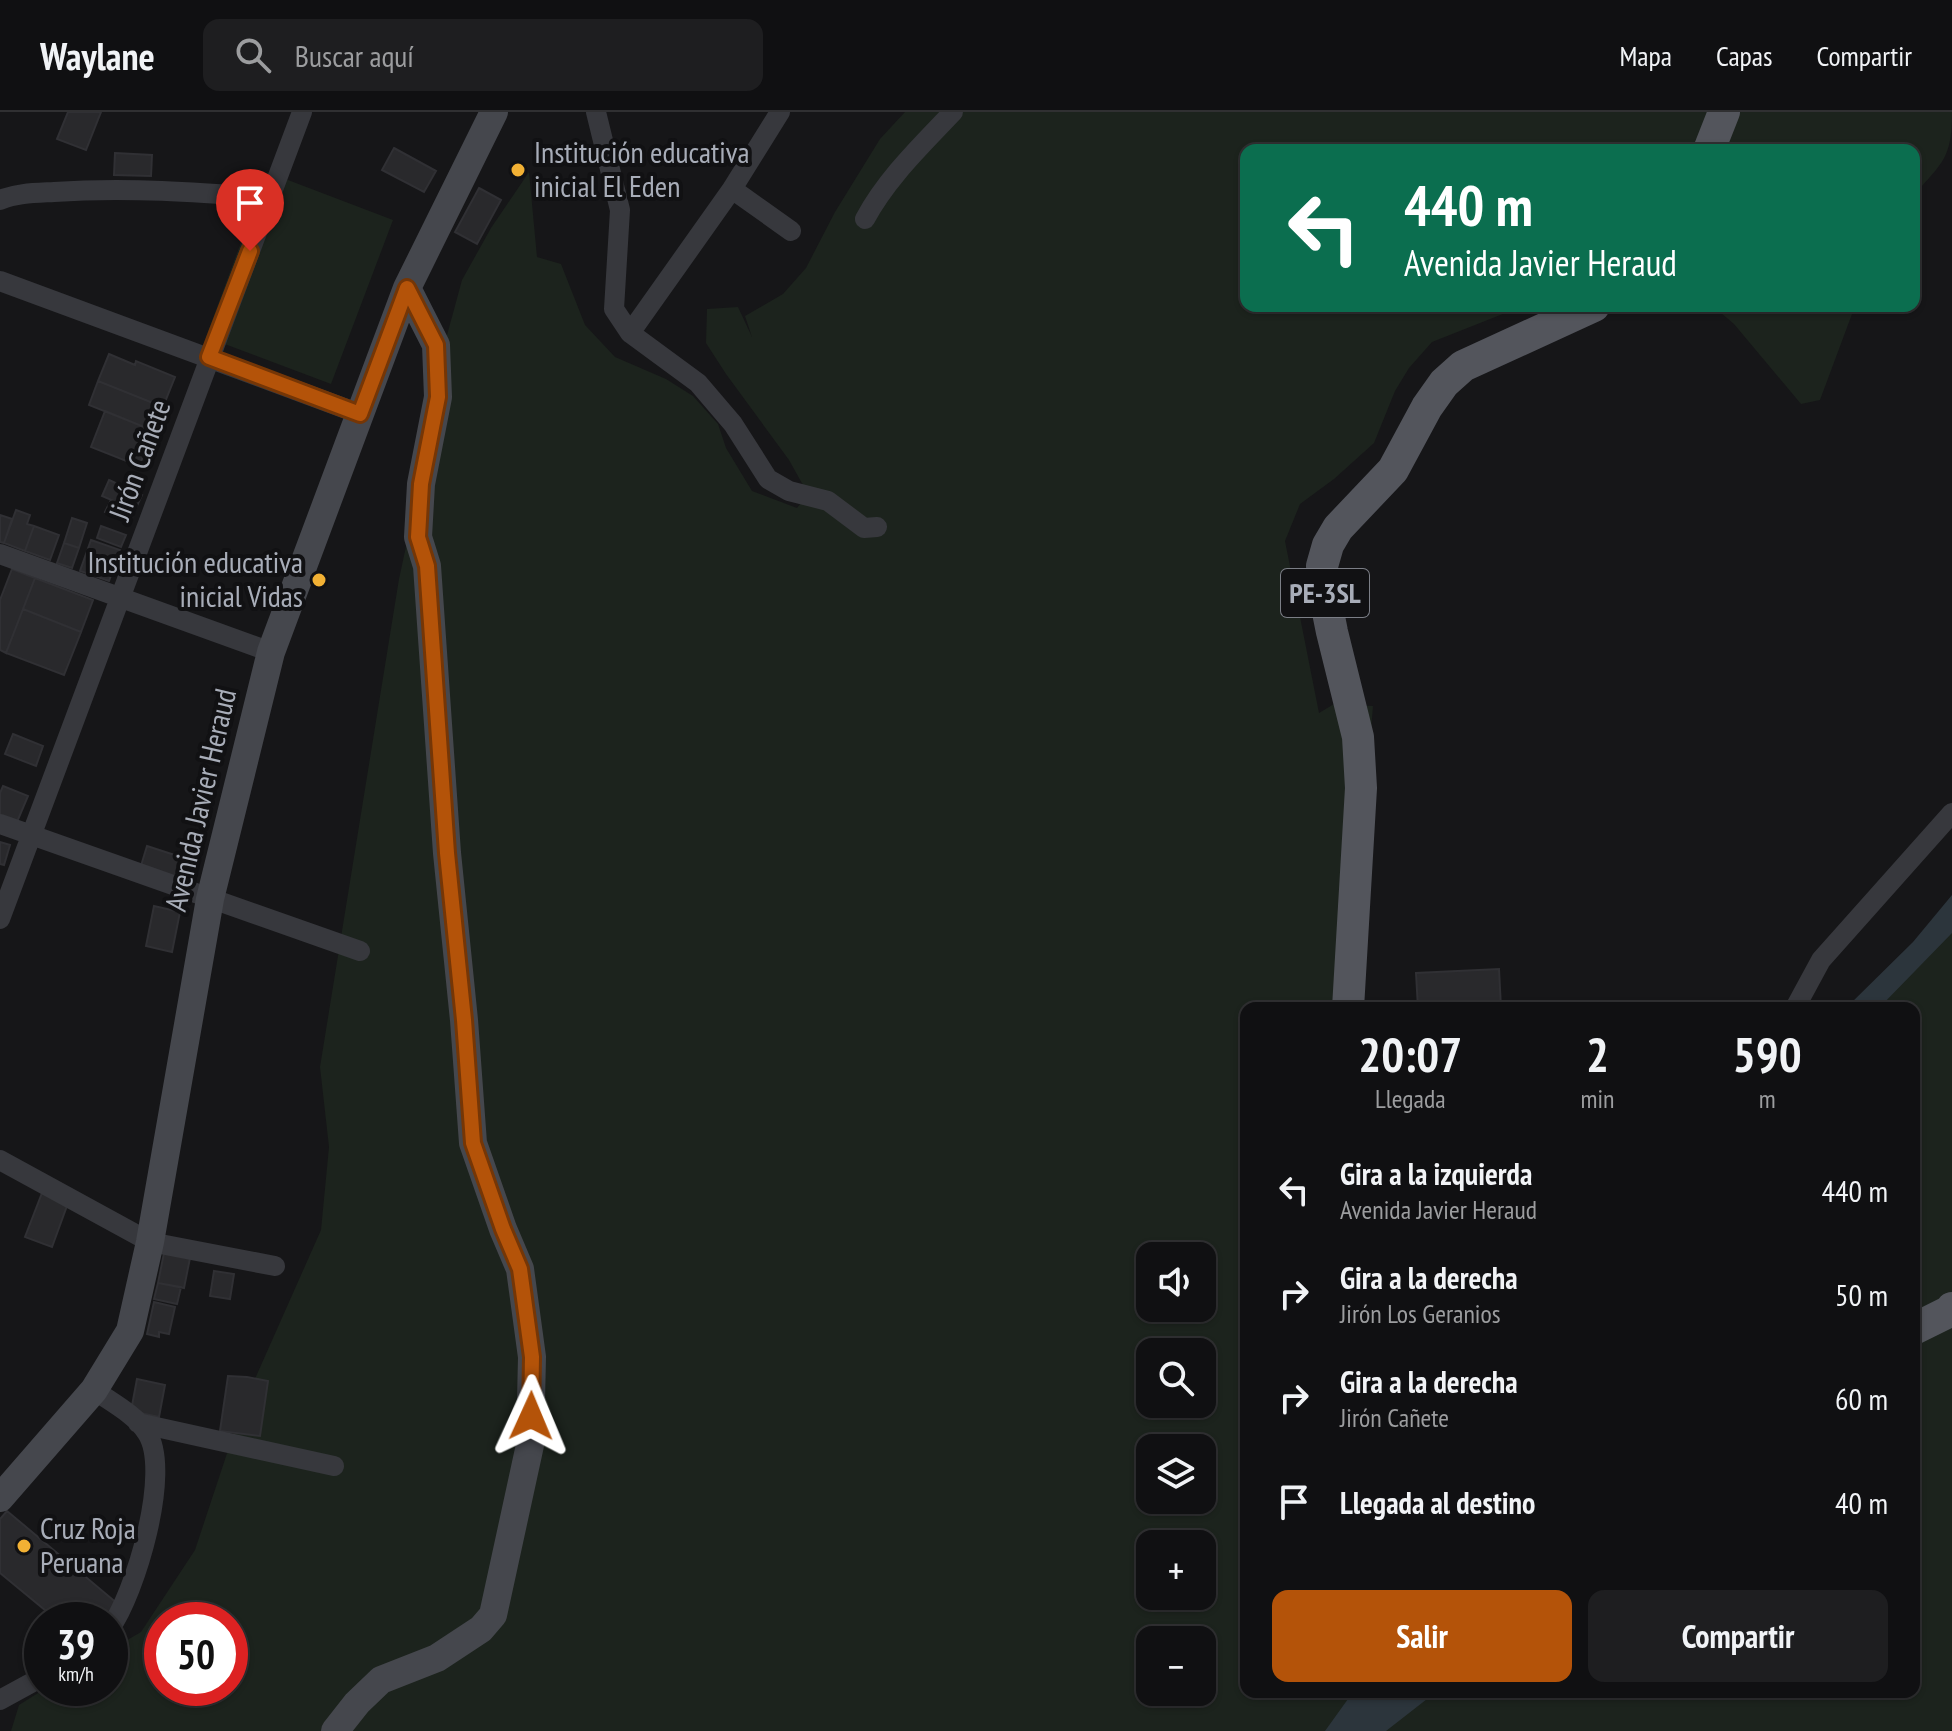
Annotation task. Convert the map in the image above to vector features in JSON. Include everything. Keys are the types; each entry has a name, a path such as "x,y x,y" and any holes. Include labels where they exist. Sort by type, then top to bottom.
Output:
{"main road":[{"name":"Avenida Javier Heraud","path":"0,1498 94,1390 130,1331 150,1242 210,899 271,652 407,288 494,112"},
{"path":"1711,144 1724,112"},
{"path":"335,1731 357,1703 381,1680 437,1658 481,1629 493,1615 530,1445 532,1357 520,1269 473,1143 447,853 427,566 418,537 421,484 438,397 436,345 407,288"},
{"name":"PE-3SL","path":"1348,1002 1361,788 1358,737 1324,592 1322,566 1328,545 1338,528 1393,470 1427,407 1444,383 1463,366 1581,312"},
{"path":"1920,1326 1952,1308"}],"street":[{"name":"Jirón Cañete","path":"0,919 302,112"},
{"path":"596,112 620,210 614,309 630,333 698,383 733,424 768,479 789,491 828,501 864,528 877,527"},
{"path":"630,333 732,189 780,112"},
{"path":"865,219 900,168 953,112"},
{"path":"732,189 791,231"},
{"path":"0,200 12,195 77,191 194,191 270,198"},
{"path":"0,281 360,414"},
{"path":"0,554 271,652"},
{"path":"1798,1002 1821,960 1952,813"},
{"path":"0,824 360,951"},
{"path":"0,1160 150,1242 275,1266"},
{"path":"94,1390 148,1434 157,1460 153,1502 142,1552 125,1602"},
{"path":"138,1423 334,1466"},
{"path":"0,1700 24,1687"}],"shaded area":[{"path":"905,112 1952,112 1948,150 1920,188 1920,144 1240,144 1240,312 1508,312 1432,342 1409,368 1395,391 1374,443 1300,504 1285,541 1319,713 1334,704 1373,706 1349,1002 1240,1002 1240,1698 1920,1698 1920,1002 1866,1002 1952,900 1952,1731 11,1731 19,1705 24,1702 24,1706 128,1706 128,1640 144,1627 144,1706 248,1706 248,1602 161,1602 195,1550 242,1408 321,1230 329,1147 320,1067 399,579 421,477 440,361 462,280 491,228 529,172 537,257 561,264 585,325 615,357 666,379 693,396 718,424 726,448 752,491 797,508 808,494 789,460 706,343 707,309 738,307 752,337 745,316 783,294 806,268 835,212 880,139"},
{"path":"267,172 393,220 331,384 206,337"},
{"path":"1720,312 1853,312 1820,400 1801,404 1734,324"},
{"path":"1952,895 1952,933 1885,1002 1852,1002 1913,942"},
{"path":"1349,1698 1428,1698 1386,1731 1325,1731"}],"building":[{"path":"68,112 101,112 86,150 57,139"},
{"path":"394,148 436,171 424,192 382,170"},
{"path":"115,153 152,155 151,176 114,175"},
{"path":"479,188 501,200 477,244 455,232"},
{"path":"109,354 175,377 163,407 98,381"},
{"path":"98,381 163,407 154,431 89,405"},
{"path":"105,411 154,431 139,466 91,447"},
{"path":"109,480 142,495 135,510 102,496"},
{"path":"111,500 135,510 130,523 105,512"},
{"path":"16,510 30,515 27,524 34,526 25,551 4,543"},
{"path":"0,515 12,519 4,543 0,542"},
{"path":"72,518 87,523 79,548 64,543"},
{"path":"34,526 59,535 50,560 25,551"},
{"path":"101,526 126,535 121,547 97,538"},
{"path":"91,540 120,550 109,581 80,571"},
{"path":"64,543 79,548 72,568 57,563"},
{"path":"12,569 35,578 6,653 0,650 0,600"},
{"path":"35,578 93,600 81,632 23,609"},
{"path":"23,609 81,632 64,675 6,653"},
{"path":"13,734 43,746 36,766 5,754"},
{"path":"3,786 28,796 17,822 0,815"},
{"path":"0,842 10,845 4,865 0,864"},
{"path":"147,846 196,862 188,885 140,869"},
{"path":"154,906 180,912 172,952 146,946"},
{"path":"1499,969 1501,1002 1418,1002 1416,973"},
{"path":"42,1193 68,1203 52,1247 25,1237"},
{"path":"164,1253 190,1258 184,1288 158,1283"},
{"path":"214,1271 234,1274 230,1299 210,1296"},
{"path":"158,1283 181,1287 177,1304 154,1299"},
{"path":"154,1302 175,1307 169,1334 159,1332 159,1337 147,1334"},
{"path":"228,1376 268,1381 260,1436 220,1431"},
{"path":"137,1379 165,1385 159,1417 131,1411"},
{"name":"Cruz Roja Peruana","path":"7,1511 116,1602 35,1602 0,1573 0,1519"}],"place":[{"name":"Institución educativa inicial El Eden","path":"518,170"},
{"name":"Institución educativa inicial Vidas","path":"319,580"},
{"name":"Cruz Roja Peruana","path":"24,1546"}],"route":[{"path":"250,251 209,357 360,414 407,288 436,345 438,397 421,484 418,537 427,566 447,853 473,1143 520,1269 532,1357 531,1416"}]}
